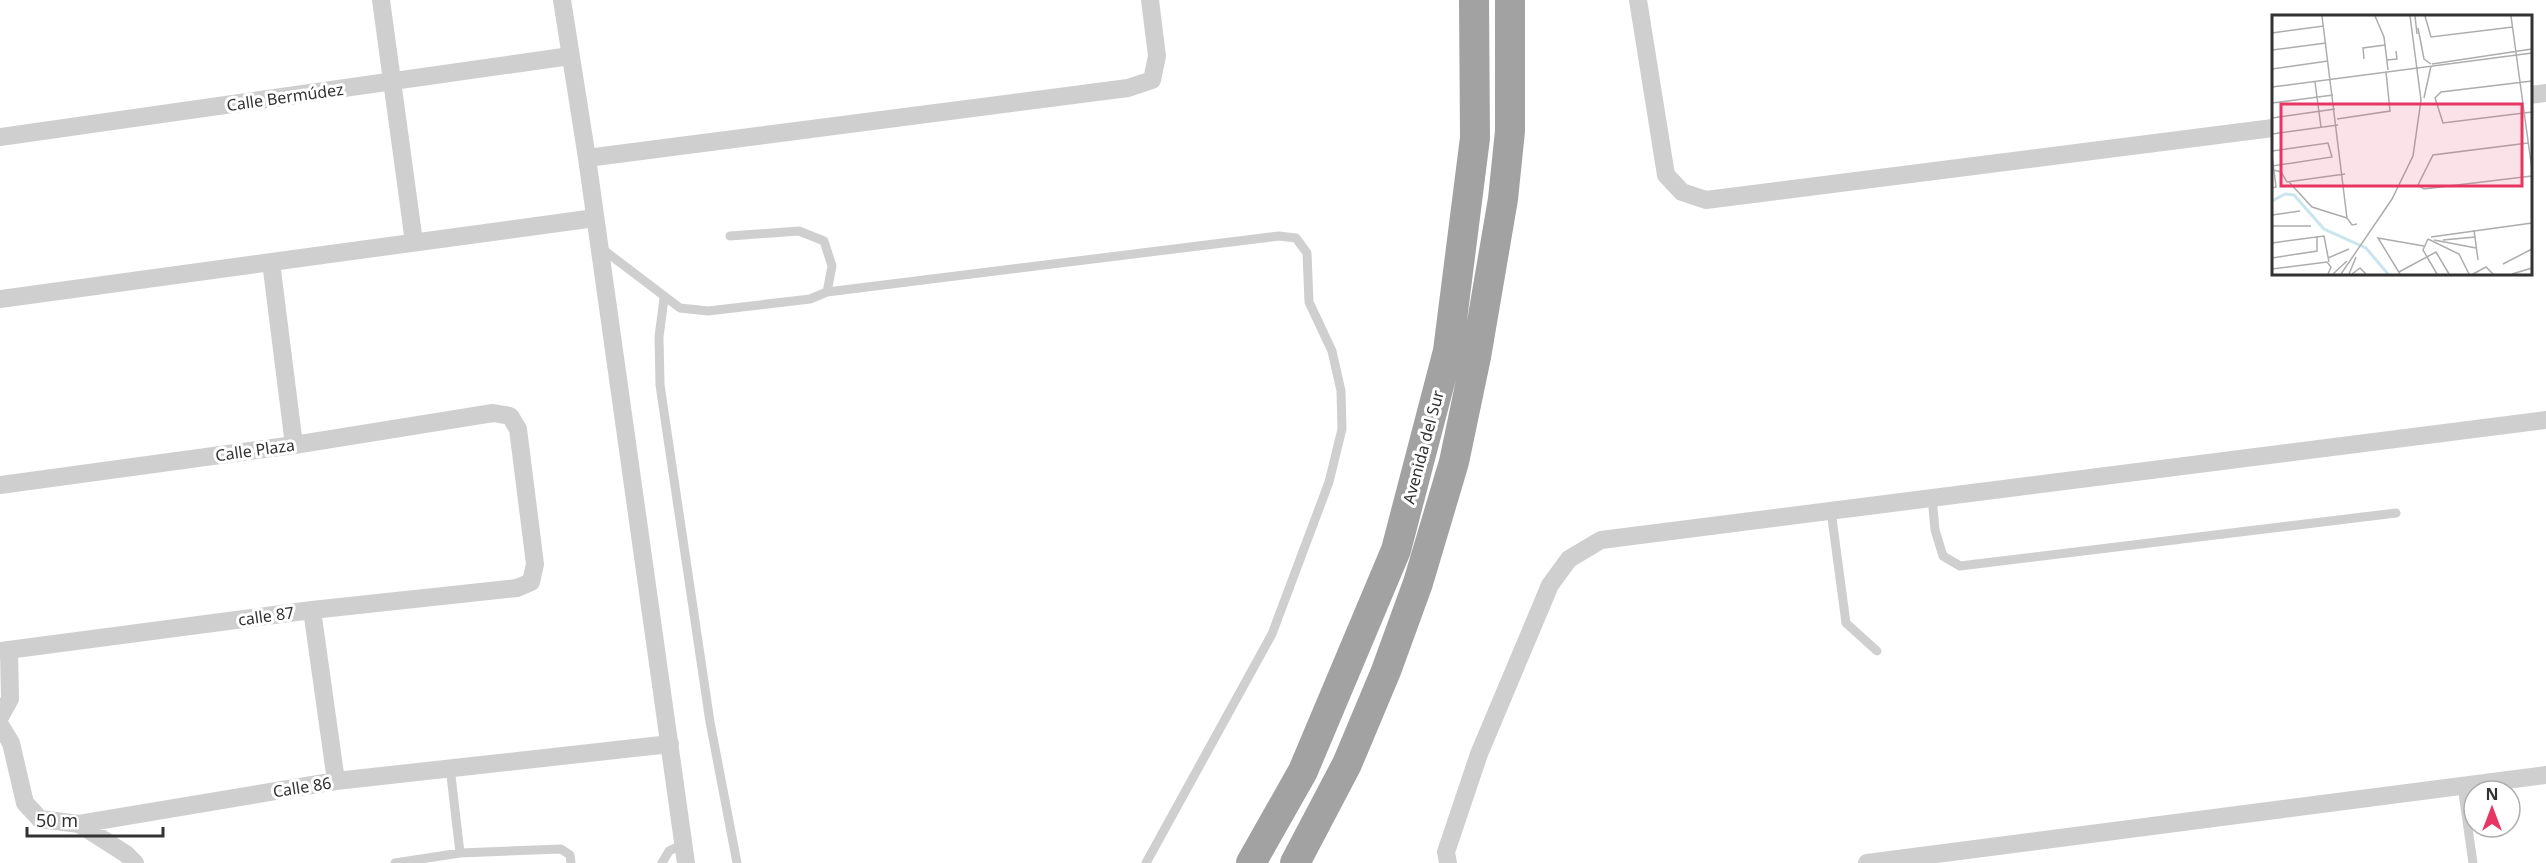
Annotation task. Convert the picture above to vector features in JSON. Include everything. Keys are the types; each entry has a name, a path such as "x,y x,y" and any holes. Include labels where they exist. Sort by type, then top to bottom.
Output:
{"highway":[{"name":"Avenida del Sur","path":"1251,863 1303,771 1396,550 1448,351 1475,138 1474,0"},
{"name":"Avenida del Sur","path":"1295,863 1347,764 1386,671 1418,583 1454,462 1476,357 1503,199 1510,131 1510,0"}],"street":[{"path":"381,0 414,243"},
{"path":"562,0 587,158 686,863"},
{"path":"587,158 1128,88 1152,80 1157,56 1150,0"},
{"path":"1638,0 1666,175 1682,192 1706,200 2272,128"},
{"name":"Calle Bermúdez","path":"0,137 570,57"},
{"path":"2531,95 2546,93"},
{"path":"0,299 595,218"},
{"path":"271,262 294,445"},
{"name":"Calle Plaza","path":"0,485 294,445 493,413 510,416 518,429 535,564 531,582"},
{"path":"1448,863 1446,852 1479,754 1550,585 1569,559 1601,540 2546,420"},
{"name":"calle 87","path":"5,651 312,610 517,588 531,582"},
{"path":"312,610 336,781"},
{"path":"0,717 10,699 5,651"},
{"name":"Calle 86","path":"0,725 11,743 25,803 40,819 79,824 336,781 670,744"},
{"path":"2515,779 2546,775"},
{"path":"1867,863 2462,786"},
{"path":"79,824 126,854 135,863"}],"lane":[{"path":"730,236 799,231 824,241 832,266 826,292"},
{"path":"599,247 680,308 708,311 810,299 826,292 1279,236 1296,238 1307,253 1309,302 1332,351 1341,392 1342,429 1329,482 1272,634 1146,863"},
{"path":"664,298 659,337 660,385 710,722 737,863"},
{"path":"1932,497 1935,530 1943,556 1960,566 2396,513"},
{"path":"1831,511 1846,623 1877,651"},
{"path":"450,767 460,853"},
{"path":"2470,839 2473,863"},
{"path":"662,863 669,851 684,844"},
{"path":"395,863 460,853 561,849 570,855 571,863"}]}
